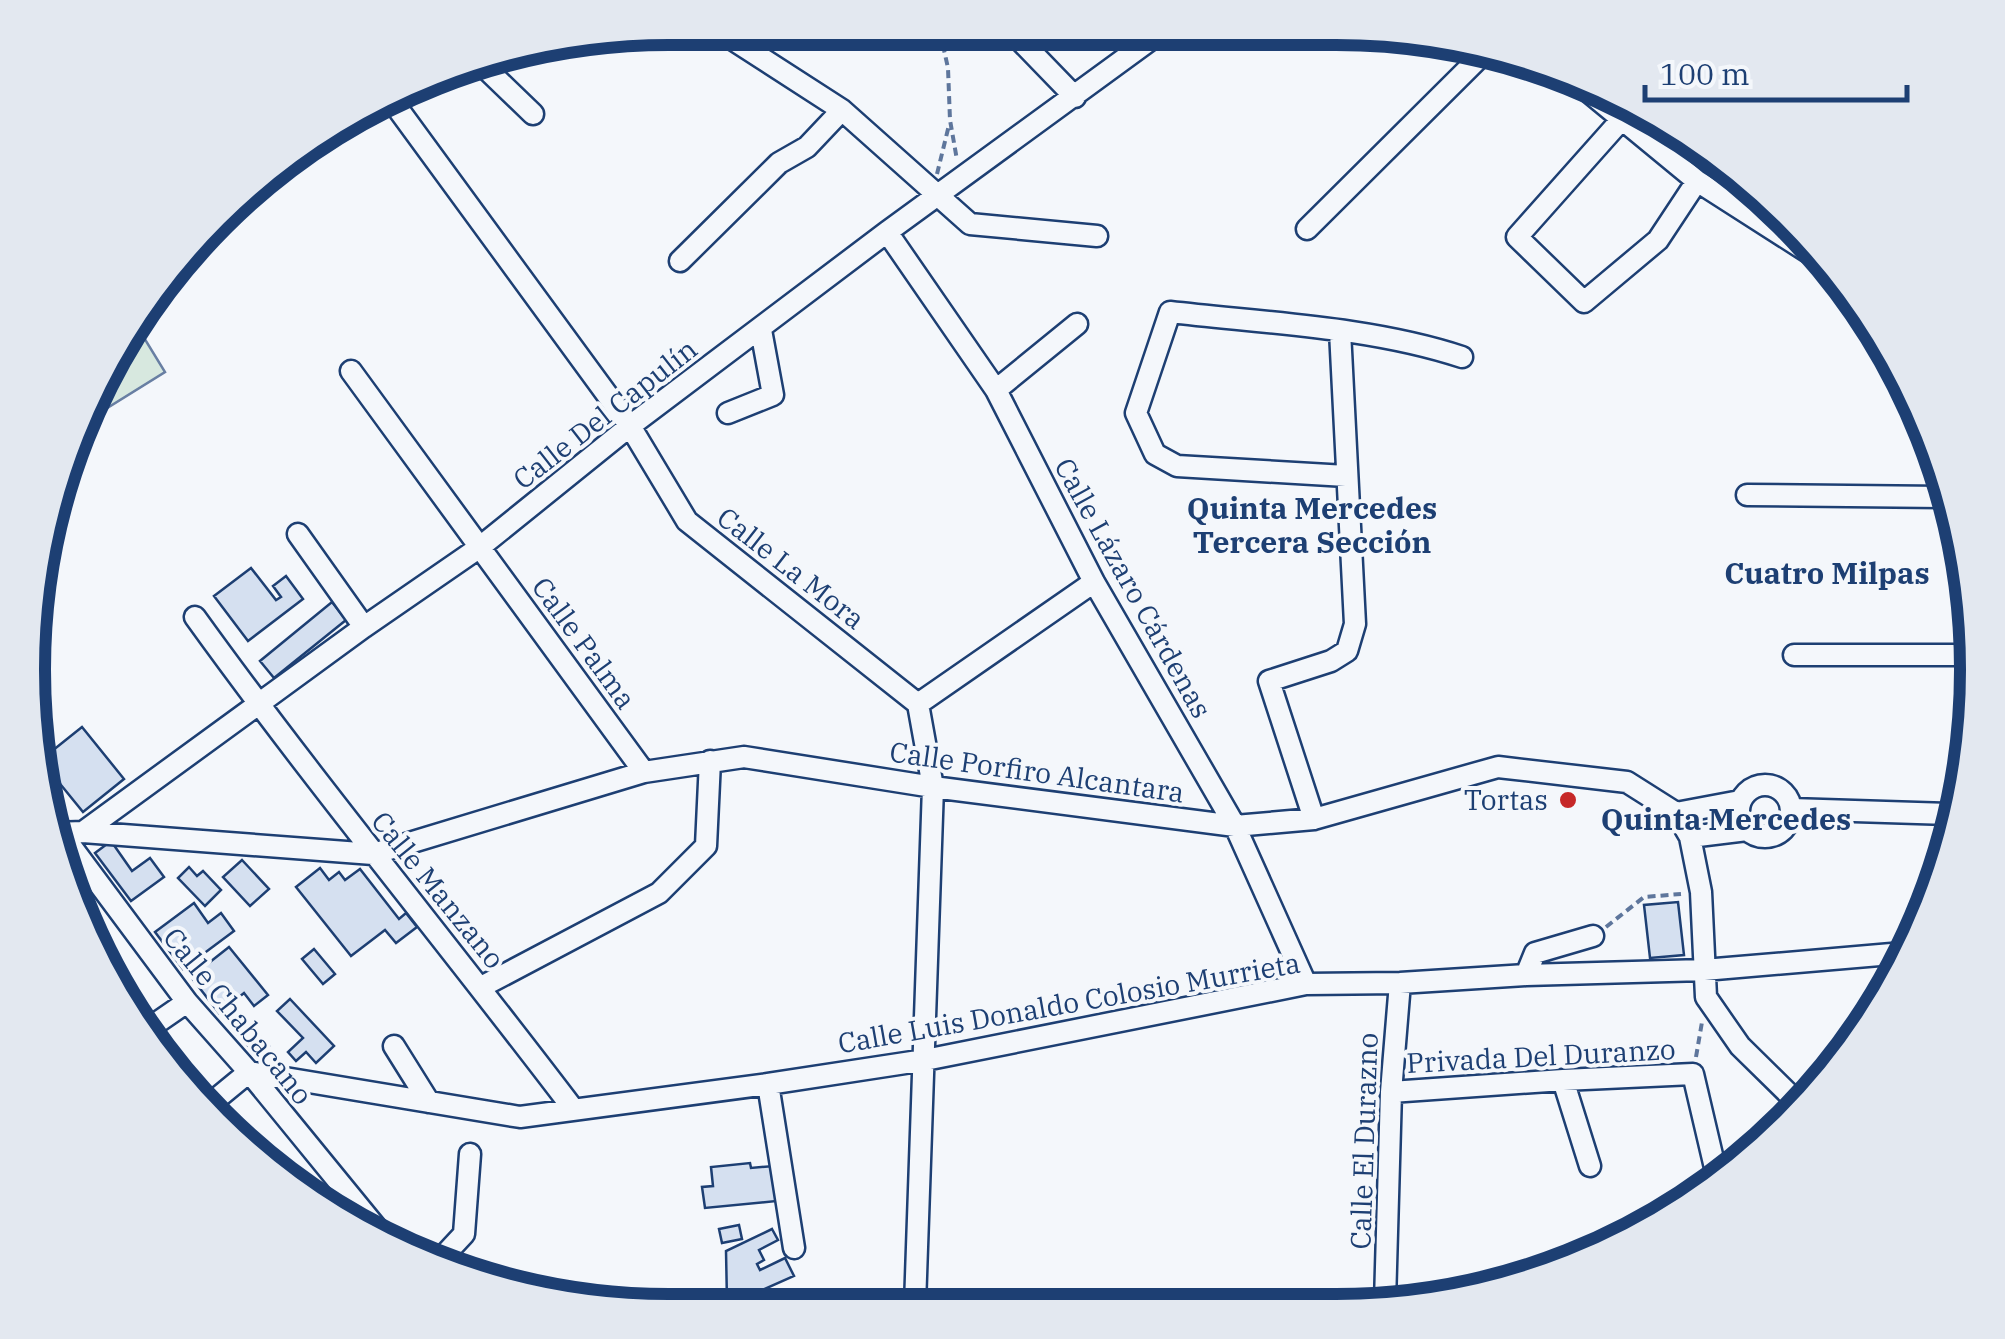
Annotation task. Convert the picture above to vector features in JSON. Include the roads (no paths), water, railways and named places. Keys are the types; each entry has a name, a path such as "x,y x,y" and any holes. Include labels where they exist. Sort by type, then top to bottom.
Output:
{"street":[{"path":"741,45 842,110 970,224 1097,236"},
{"path":"1025,45 1075,97"},
{"name":"Calle Del Capulín","path":"67,832 258,704 480,547 630,426 936,193 964,178 1145,45"},
{"path":"1307,229 1476,61"},
{"path":"488,72 532,114"},
{"name":"Calle La Mora","path":"397,107 630,426 687,521 918,704"},
{"path":"1607,107 1698,181 1786,238"},
{"path":"680,261 779,163 807,147 842,110"},
{"path":"1622,119 1517,237 1584,302 1658,240 1698,181"},
{"name":"Calle Lázaro Cárdenas","path":"887,232 996,390 1094,582 1234,826 1306,984"},
{"path":"1346,476 1178,466 1154,454 1136,413 1170,312 1340,332 1426,346 1462,357"},
{"path":"996,390 1077,324"},
{"path":"728,413 773,396 761,330"},
{"path":"1314,820 1269,681 1330,661 1347,651 1355,624 1340,332"},
{"name":"Calle Palma","path":"351,371 644,772"},
{"path":"1746,496 1936,498"},
{"path":"298,534 364,626"},
{"path":"915,1294 934,787 918,704 1094,582"},
{"name":"Calle Manzano","path":"195,617 373,854 574,1110"},
{"path":"1794,655 1960,656"},
{"name":"Calle Porfiro Alcantara","path":"67,832 373,854 644,772 744,757 934,787 1234,826 1314,820 1498,767 1627,782 1676,813 1690,836 1701,892 1706,997 1740,1046 1791,1096"},
{"path":"481,987 659,893 706,846 710,761"},
{"path":"1769,784 1780,789 1792,809 1782,831 1770,837 1747,830 1739,816 1740,801 1757,785 1769,784"},
{"path":"1676,813 1740,801"},
{"path":"1792,809 1943,814"},
{"path":"1690,836 1747,830"},
{"name":"Calle Chabacano","path":"67,832 186,1002 250,1072 343,1202"},
{"path":"1526,975 1536,953 1593,936"},
{"name":"Calle Luis Donaldo Colosio Murrieta","path":"250,1072 520,1117 925,1060 1306,984 1704,970 1892,954"},
{"name":"Calle El Durazno","path":"1386,1292 1391,1092 1400,983"},
{"path":"155,1024 186,1002"},
{"path":"394,1046 429,1102"},
{"path":"217,1099 250,1072"},
{"name":"Privada Del Duranzo","path":"1391,1092 1693,1074 1715,1166"},
{"path":"1563,1080 1590,1166"},
{"path":"768,1084 794,1248"},
{"path":"447,1252 464,1234 470,1154"}],"place":[{"name":"Tortas","path":"1568,800"}],"district":[{"name":"Quinta Mercedes Tercera Sección","path":"1312,526"},
{"name":"Cuatro Milpas","path":"1827,574"},
{"name":"Quinta Mercedes","path":"1726,820"}]}
